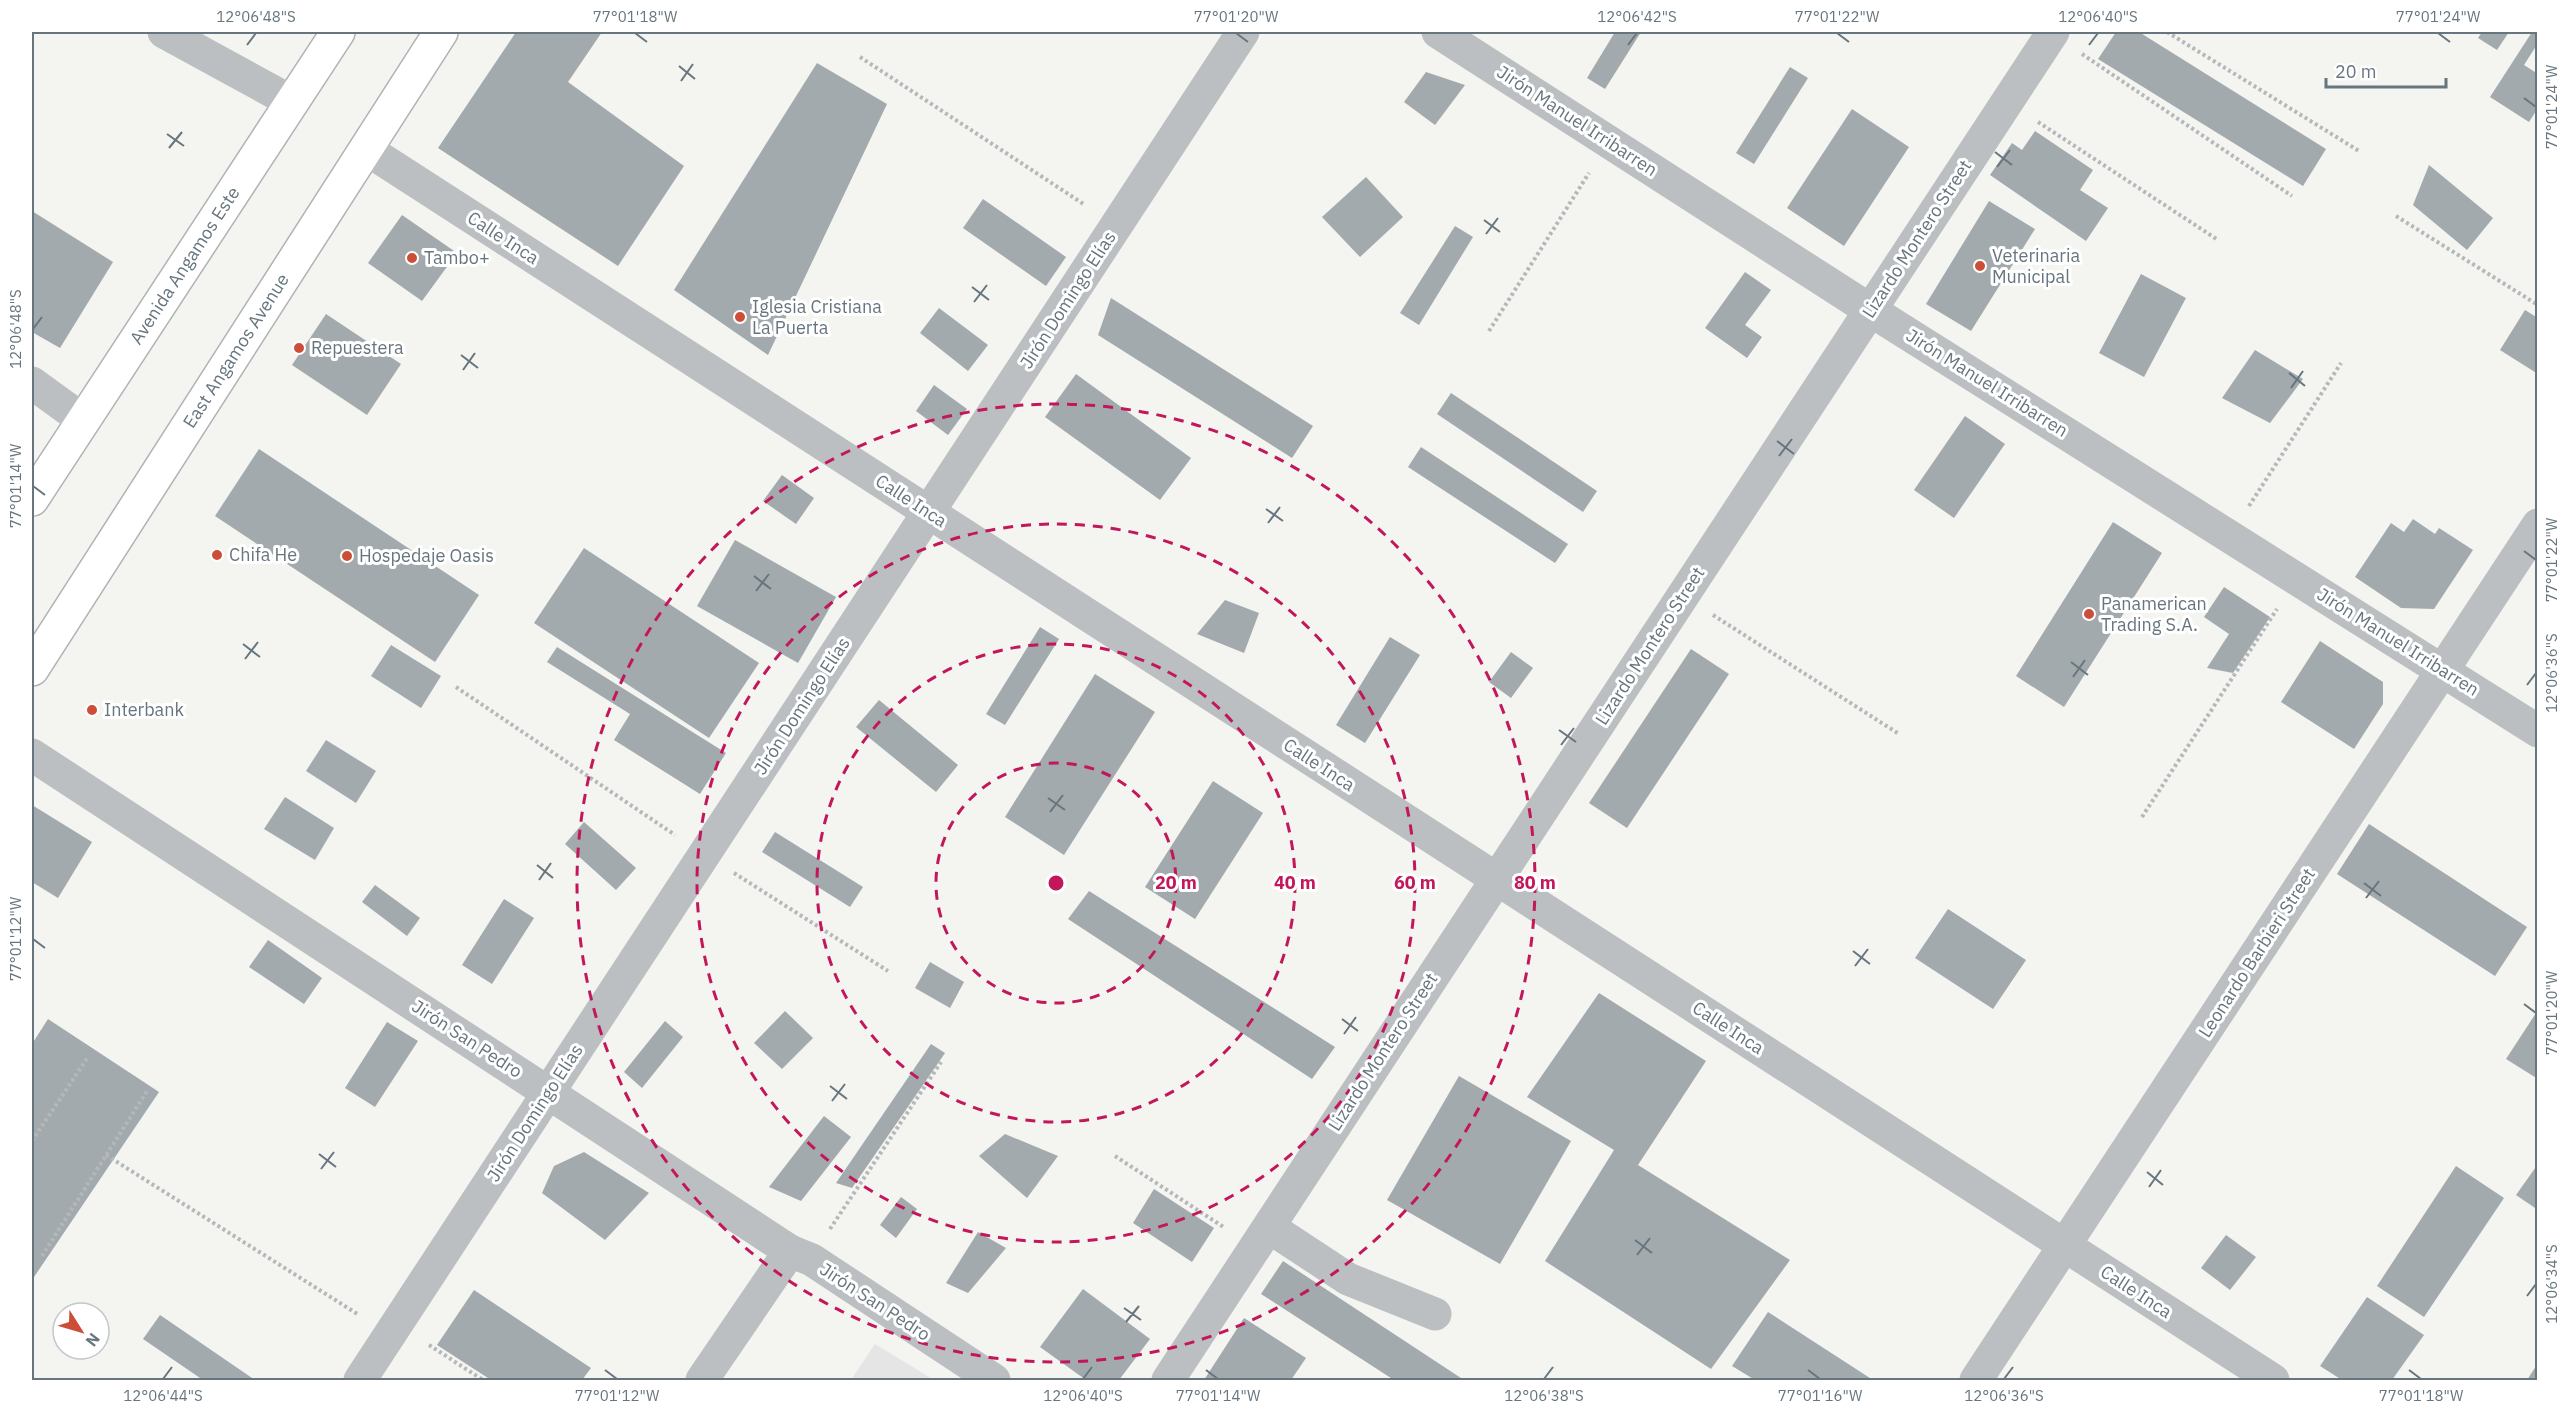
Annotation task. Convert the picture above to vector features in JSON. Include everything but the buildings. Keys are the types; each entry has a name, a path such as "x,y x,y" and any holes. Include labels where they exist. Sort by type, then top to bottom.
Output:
{"main road":[{"name":"Avenida Angamos Este","path":"32,499 338,32"},
{"name":"East Angamos Avenue","path":"32,669 441,32"}],"street":[{"path":"164,32 292,102"},
{"name":"Jirón Domingo Elías","path":"360,1380 1243,32"},
{"name":"Jirón Manuel Irribarren","path":"1438,32 1870,310 2538,731"},
{"name":"Lizardo Montero Street","path":"1168,1380 2052,33"},
{"name":"Calle Inca","path":"366,149 2273,1380"},
{"path":"32,383 83,420"},
{"name":"Leonardo Barbieri Street","path":"1976,1380 2538,525"},
{"name":"Jirón San Pedro","path":"32,755 994,1380"},
{"path":"1262,1237 1347,1279 1435,1314"},
{"path":"702,1380 800,1256"}],"path":[{"path":"2167,32 2359,151"},
{"path":"2052,33 2292,196"},
{"path":"860,57 1116,226"},
{"path":"2007,102 2218,240"},
{"path":"1490,331 1609,142"},
{"path":"2396,216 2538,305"},
{"path":"2230,536 2341,363"},
{"path":"2142,817 2297,579"},
{"path":"1683,596 1899,734"},
{"path":"456,687 704,854 888,971"},
{"path":"32,1141 88,1057"},
{"path":"800,1256 941,1062"},
{"path":"42,1256 147,1091"},
{"path":"106,1155 393,1329 483,1380"},
{"path":"1115,1156 1262,1237"}],"shaded area":[{"path":"875,1344 934,1380 851,1380"}],"place":[{"name":"Tambo+","path":"412,258"},
{"name":"Veterinaria Municipal","path":"1980,266"},
{"name":"Iglesia Cristiana La Puerta","path":"740,317"},
{"name":"Repuestera","path":"299,348"},
{"name":"Chifa He","path":"217,555"},
{"name":"Hospedaje Oasis","path":"347,556"},
{"name":"Panamerican Trading S.A.","path":"2089,614"},
{"name":"Interbank","path":"92,710"}]}
